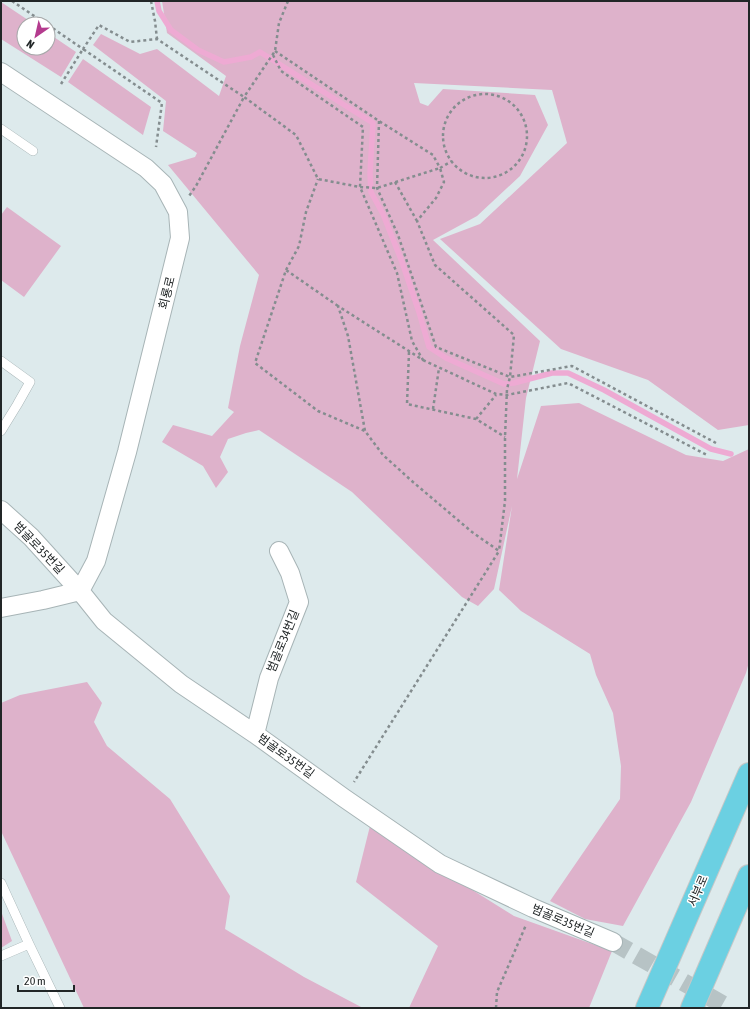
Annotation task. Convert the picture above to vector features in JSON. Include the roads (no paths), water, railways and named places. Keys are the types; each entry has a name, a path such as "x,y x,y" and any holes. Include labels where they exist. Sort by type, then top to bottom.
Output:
{"highway":[{"name":"서부로","path":"647,1008 749,774"},
{"path":"692,1008 749,876"},
{"path":"637,1008 683,926"}],"street":[{"name":"회룡로","path":"1,72 146,168 163,184 178,212 180,238 127,452 96,561 80,591"},
{"name":"범골로35번길","path":"1,510 31,537 80,591 104,621 181,684 440,864 533,908 613,942"},
{"name":"범골로34번길","path":"255,734 269,678 299,602 290,573 279,551"},
{"path":"1,608 80,591"}],"lane":[{"path":"1,130 33,151"},
{"path":"1,361 30,382 1,431"},
{"path":"2,890 60,1008"},
{"path":"1,956 29,944"}],"waterway":[{"path":"157,1 159,11 171,30 198,50 224,62 251,57 260,52 373,123 370,173 371,192 383,214 402,262 429,347 446,358 504,384 514,383 552,373 568,373 604,390 711,449 731,454"}],"tunnel":[{"path":"613,942 729,1008"}]}
